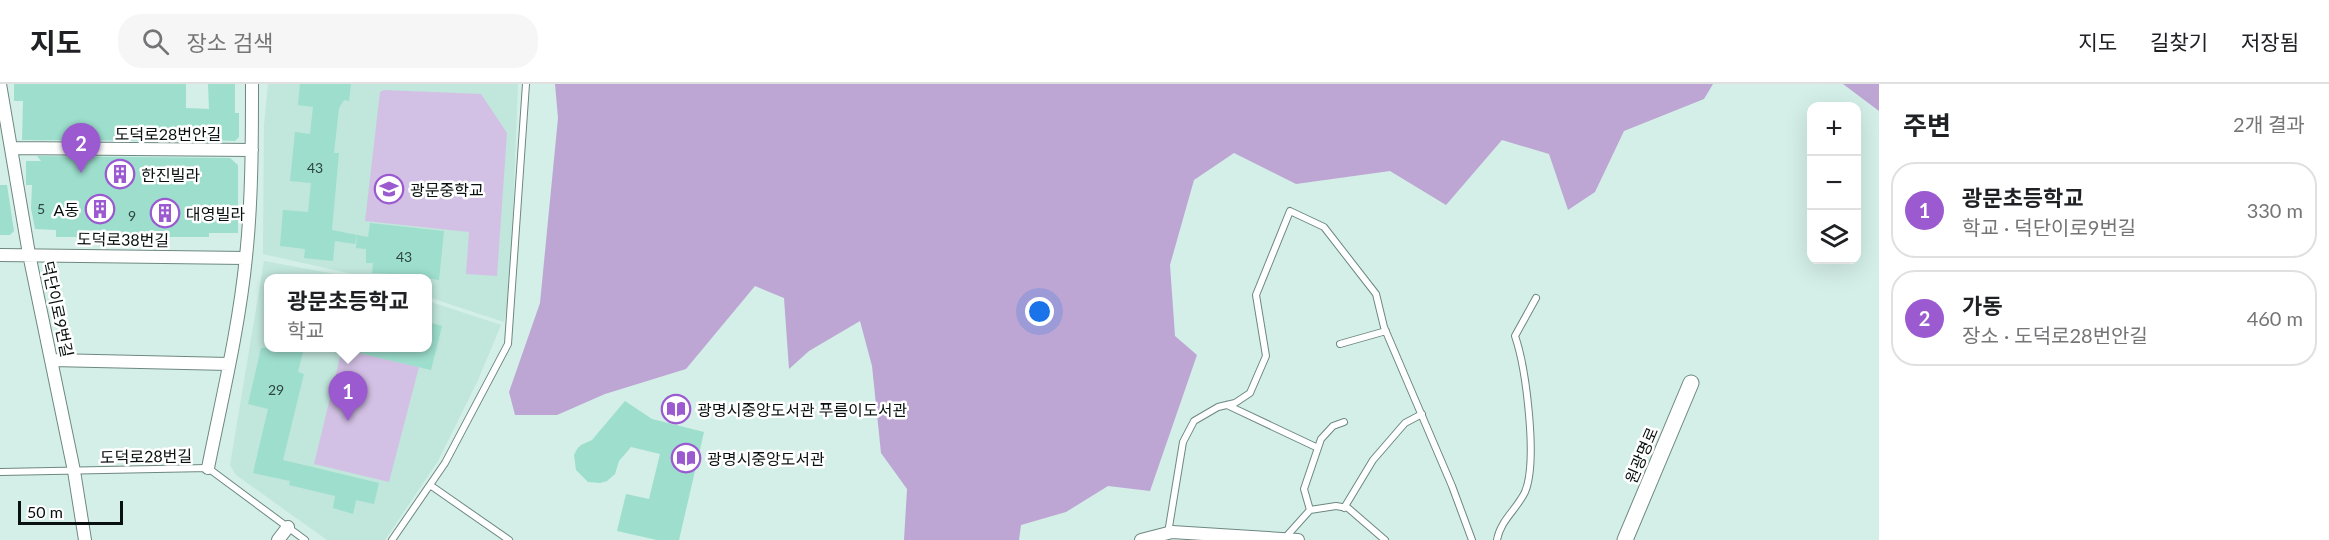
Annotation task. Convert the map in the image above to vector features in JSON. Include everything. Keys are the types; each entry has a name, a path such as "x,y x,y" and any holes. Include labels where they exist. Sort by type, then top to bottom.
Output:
{"street":[{"name":"덕단이로9번길","path":"0,84 29,254 74,471 85,540"},
{"path":"208,468 229,364 246,258 252,150 252,84"},
{"name":"도덕로28번안길","path":"12,148 252,150"},
{"name":"도덕로38번길","path":"0,255 246,258"},
{"path":"52,360 229,364"},
{"name":"원광명로","path":"1624,540 1691,383"},
{"path":"278,540 288,527"},
{"path":"1141,540 1168,533 1298,540"}],"lane":[{"path":"395,539 444,463 508,344 526,84"},
{"path":"1168,533 1184,442 1194,421 1218,407 1236,403 1250,393 1266,356 1256,295 1290,211 1324,227 1376,294 1386,331 1452,486 1472,540"},
{"path":"1497,540 1501,527 1525,493 1530,470 1531,454 1524,369 1515,336 1536,298"},
{"path":"1340,344 1386,331"},
{"path":"1227,405 1318,448"},
{"path":"1344,508 1373,460 1405,423 1422,414"},
{"path":"1310,510 1304,489 1321,440 1333,426 1344,422"},
{"name":"도덕로28번길","path":"0,472 208,468 305,540"},
{"path":"430,485 509,540"},
{"path":"1284,539 1310,510 1336,506 1348,508 1385,540"}],"shaded area":[{"name":"광문중학교","path":"268,84 518,84 510,293 504,322 432,298 432,274 352,274 263,254 264,125"},
{"path":"555,84 1713,84 1704,99 1624,131 1595,192 1568,210 1549,154 1502,140 1446,205 1390,171 1296,184 1234,153 1194,180 1170,265 1175,336 1197,355 1150,491 1108,486 1066,512 1021,525 1019,540 904,540 907,489 881,453 872,366 860,321 809,351 789,369 784,298 755,286 686,369 605,394 557,415 515,415 509,392 540,303 558,118"},
{"path":"1843,84 1879,84 1879,111"},
{"path":"384,90 481,94 507,133 497,276 466,274 469,232 365,221 380,92"},
{"path":"264,261 335,274 264,274 264,352 432,352 432,302 501,325 478,380 438,461 385,540 327,540 236,475 230,465"},
{"path":"341,352 355,352 419,367 389,482 314,464"}],"building":[{"path":"14,84 186,84 186,108 209,109 208,84 235,84 235,113 239,113 239,137 235,141 22,140 23,101 14,101"},
{"path":"300,84 351,84 349,101 344,100 339,108 334,153 339,153 332,230 357,235 355,244 335,241 333,261 304,258 305,249 280,246 283,210 308,212 311,183 290,181 295,132 310,134 313,107 298,105"},
{"path":"37,156 230,158 238,165 238,233 209,233 209,237 56,237 56,230 35,229 31,208 32,185 26,185 26,161 41,161"},
{"path":"0,185 7,185 14,231 10,235 0,235"},
{"path":"370,223 444,231 439,280 432,279 432,274 372,273 373,263 366,263 366,249 356,248 357,235 368,237"},
{"path":"432,323 442,326 431,370 354,352 432,352"},
{"path":"261,348 264,348 264,352 303,352 298,372 304,374 283,460 379,483 374,504 356,500 353,514 333,508 335,496 289,485 290,481 253,473 268,409 248,404"},
{"path":"625,401 652,419 704,432 679,540 657,540 617,531 626,494 649,499 660,454 631,447 619,461 615,474 607,481 600,483 588,482 576,470 574,455 577,449 592,440"}],"place":[{"name":"가동","path":"81,173"},
{"name":"한진빌라","path":"120,174"},
{"name":"광문중학교","path":"389,189"},
{"name":"A동","path":"100,209"},
{"name":"대영빌라","path":"165,213"},
{"name":"광명시중앙도서관 푸름이도서관","path":"676,409"},
{"name":"광문초등학교","path":"348,421"},
{"name":"광명시중앙도서관","path":"686,458"}]}
